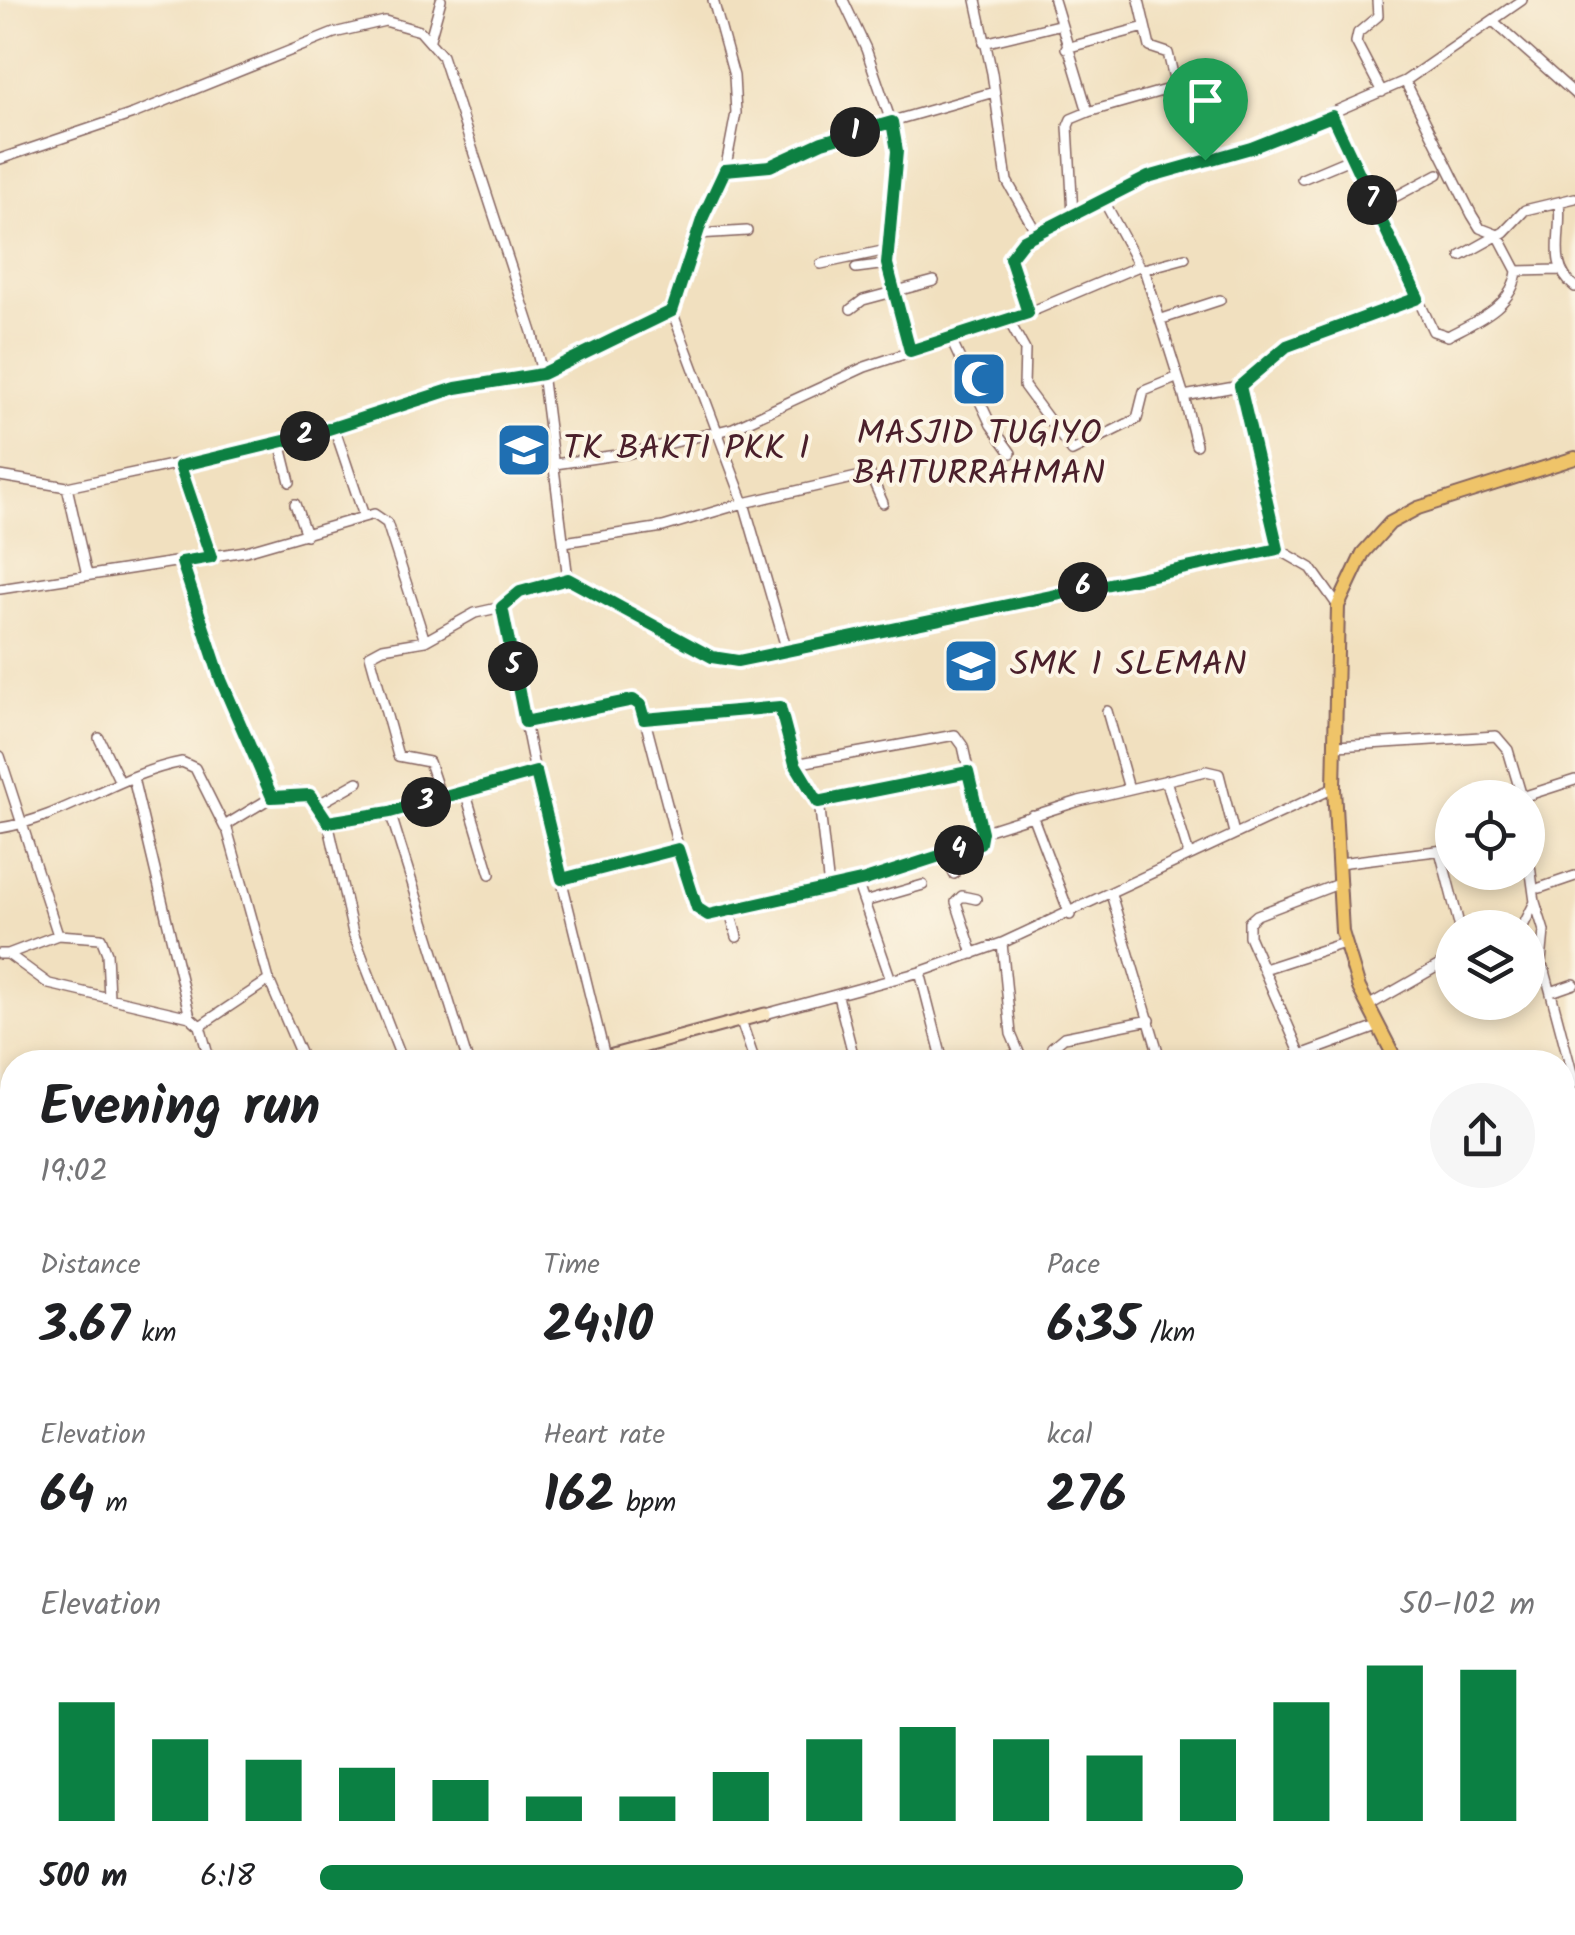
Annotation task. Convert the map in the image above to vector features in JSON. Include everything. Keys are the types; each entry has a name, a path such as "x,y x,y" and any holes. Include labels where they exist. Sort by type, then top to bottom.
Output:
{"main road":[{"path":"1390,1050 1344,943 1334,788 1338,606 1362,553 1390,524 1418,508 1575,458"},
{"path":"641,1050 765,1014"}],"street":[{"path":"430,40 441,0"},
{"path":"713,0 737,102 725,170 697,234 672,311 744,503 787,652"},
{"path":"843,0 892,122 897,151 887,264 910,351"},
{"path":"976,0 1010,190 1036,232"},
{"path":"1054,0 1058,24 1088,112"},
{"path":"1073,215 1068,126 1071,119 1176,87 1168,53 1151,48 1139,0"},
{"path":"1376,0 1378,16 1358,33 1356,42 1382,92"},
{"path":"1028,313 1010,258 1016,246 1036,232 1148,177 1251,148 1332,116 1405,81 1522,0"},
{"path":"0,159 133,114 334,33 386,21 408,26 430,40 442,56 507,248 542,374 568,579"},
{"path":"1493,21 1575,94"},
{"path":"984,43 1058,24"},
{"path":"1066,48 1145,27"},
{"path":"1332,116 1433,331 1448,336 1500,305 1511,292 1517,271 1498,235 1480,228 1405,81"},
{"path":"725,170 770,166 822,142 994,92"},
{"path":"1302,179 1352,158"},
{"path":"1376,207 1439,176"},
{"path":"1461,256 1498,235 1525,210 1575,198"},
{"path":"1104,201 1142,268 1162,319 1196,445"},
{"path":"1560,203 1560,270 1575,287"},
{"path":"697,234 747,232"},
{"path":"821,264 887,250"},
{"path":"555,464 630,453 752,422 808,391 910,351 1009,321 1142,268 1186,258"},
{"path":"856,268 887,264"},
{"path":"1517,271 1560,270"},
{"path":"851,309 863,300 934,281"},
{"path":"1184,396 1240,386 1287,346 1418,298"},
{"path":"1162,319 1220,300"},
{"path":"0,476 66,487 280,442 456,388 542,374 672,311"},
{"path":"1009,321 1025,350 1024,386 1072,451 1137,419 1144,391 1176,378"},
{"path":"951,340 991,425 1011,453"},
{"path":"1240,386 1278,549"},
{"path":"334,427 364,516"},
{"path":"280,442 290,482"},
{"path":"180,466 211,557"},
{"path":"564,542 664,527 744,503 870,474 883,503"},
{"path":"66,487 87,575"},
{"path":"296,504 306,536"},
{"path":"0,589 211,557 306,536 374,514 387,523 425,641"},
{"path":"441,798 429,762 398,756 370,655 383,648 425,641 475,613 502,608 520,592 568,579 712,657 738,661 1278,549 1312,568 1338,606"},
{"path":"182,562 221,680 272,797"},
{"path":"502,608 536,772 604,1050"},
{"path":"525,722 633,700 640,705 697,908 708,915 857,882 980,843 982,832 964,746 951,733 795,764"},
{"path":"644,719 780,707 795,764 818,802 829,888"},
{"path":"1107,711 1128,789"},
{"path":"1337,746 1496,736 1508,750 1517,780"},
{"path":"100,738 120,782"},
{"path":"0,756 58,935"},
{"path":"0,828 22,824 120,782 189,763 226,828 269,980 299,1050"},
{"path":"982,832 1128,789 1217,771 1234,833"},
{"path":"328,822 390,812 536,772"},
{"path":"818,802 968,772"},
{"path":"133,778 190,1016 200,1026 207,1050"},
{"path":"1166,780 1188,854"},
{"path":"1545,790 1575,780"},
{"path":"320,804 358,782"},
{"path":"765,1014 920,972 1002,944 1334,788"},
{"path":"465,791 490,874"},
{"path":"226,828 272,797 300,792 320,804 328,822 353,934 398,1050"},
{"path":"390,812 464,1050"},
{"path":"1032,815 1070,915"},
{"path":"562,879 678,849"},
{"path":"1339,863 1435,852"},
{"path":"945,854 954,874"},
{"path":"1545,886 1575,876"},
{"path":"857,882 891,980"},
{"path":"864,902 924,884"},
{"path":"1298,1050 1250,936 1254,917 1338,884"},
{"path":"1533,890 1537,910"},
{"path":"1111,894 1158,1050"},
{"path":"973,954 956,902 962,896 976,900"},
{"path":"1531,910 1535,902"},
{"path":"730,912 737,938"},
{"path":"4,954 58,935 101,938 107,954 109,998"},
{"path":"1264,970 1344,943"},
{"path":"1002,944 1019,1050"},
{"path":"4,954 49,984 190,1016"},
{"path":"1368,1006 1435,968"},
{"path":"920,972 940,1050"},
{"path":"1545,975 1566,1050"},
{"path":"200,1026 269,980"},
{"path":"1550,992 1574,984"},
{"path":"838,996 852,1050"},
{"path":"1054,1050 1052,1047 1064,1037 1150,1020"},
{"path":"741,1021 751,1050"},
{"path":"1323,1050 1377,1027"}],"place":[{"name":"MASJID TUGIYO BAITURRAHMAN","path":"979,379"},
{"name":"TK BAKTI PKK I","path":"524,450"},
{"name":"SMK 1 SLEMAN","path":"971,666"}],"route":[{"path":"1332,116 1418,298 1287,346 1262,363 1240,386 1278,549 1123,578 738,661 712,657 568,579 520,592 502,607 525,722 633,700 640,705 644,719 780,707 784,710 795,764 818,802 968,772 982,832 980,843 865,880 708,915 697,908 678,849 562,879 536,772 352,820 328,822 320,804 300,792 272,797 221,680 182,562 211,557 180,466 313,434 456,388 542,374 672,311 703,217 725,170 770,166 822,142 892,122 897,151 887,264 910,351 1028,313 1010,267 1011,252 1016,246 1036,232 1148,177 1205,160 1251,148 1332,116"}]}
